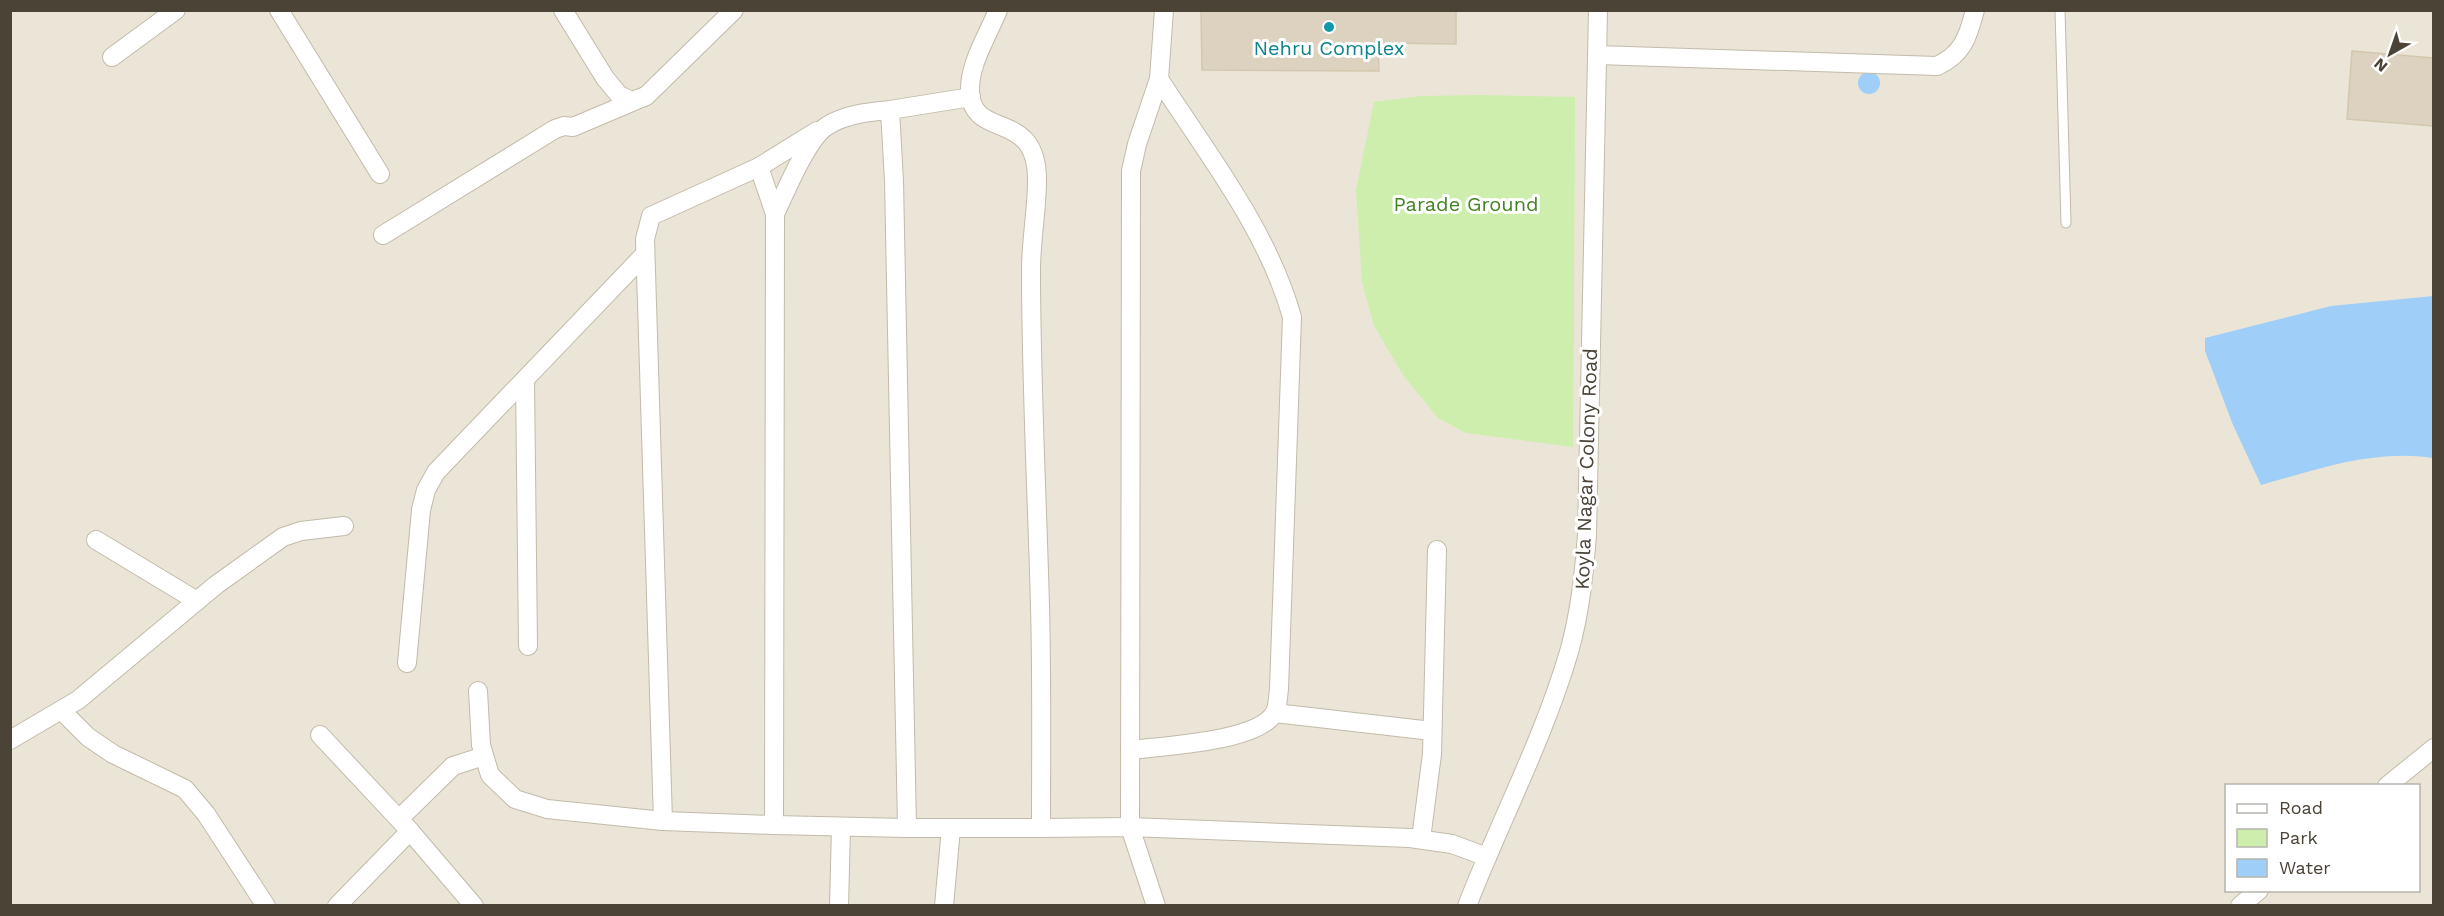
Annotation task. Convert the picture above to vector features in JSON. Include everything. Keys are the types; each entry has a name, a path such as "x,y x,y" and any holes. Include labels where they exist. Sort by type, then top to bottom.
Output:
{"street":[{"path":"112,57 176,10"},
{"path":"279,10 380,174"},
{"path":"562,10 619,95 632,101 646,96"},
{"path":"383,235 555,129 564,126 573,127 646,96 734,10"},
{"path":"998,10 976,61 971,97 973,106 982,117 994,124 1016,131 1026,139 1034,154 1037,178 1031,267 1032,391 1040,609 1041,828"},
{"path":"1156,906 1130,827 1131,171 1137,144 1159,79 1164,10"},
{"name":"Koyla Nagar Colony Road","path":"1467,906 1543,728 1569,650 1583,588 1587,534 1598,10"},
{"path":"1597,56 1937,66 1954,58 1966,40 1975,10"},
{"path":"1130,750 1233,737 1258,728 1275,713 1279,689 1292,317 1266,246 1159,79"},
{"path":"663,821 645,254 645,239 651,216 759,167 825,126 858,114 971,97"},
{"path":"890,110 907,828"},
{"path":"775,214 800,161 825,126"},
{"path":"759,167 775,214 774,825"},
{"path":"407,663 421,510 426,490 436,472 645,254"},
{"path":"525,380 528,646"},
{"path":"10,740 62,711 109,676 197,601 283,537 301,531 344,526"},
{"path":"96,540 197,601"},
{"path":"1420,839 1430,783 1437,550"},
{"path":"478,691 481,745 490,775 515,799 547,809 663,821 774,825 907,828 1130,827 1420,839 1452,844 1487,857"},
{"path":"62,711 88,737 113,754 185,789 206,814 266,906"},
{"path":"1275,713 1432,731"},
{"path":"320,735 405,825 474,906"},
{"path":"2389,784 2433,748"},
{"path":"337,906 453,766 484,756"},
{"path":"839,906 841,827"},
{"path":"944,906 951,828"},
{"path":"2240,906 2258,892"}],"lane":[{"path":"2060,10 2066,223"}],"shaded area":[{"path":"10,11 2433,11 2433,905 11,905"}],"green space":[{"name":"Parade Ground","path":"1422,96 1575,97 1573,447 1466,433 1438,418 1403,375 1374,326 1362,282 1356,190 1374,102"}],"water":[{"path":"1869,72 1877,75 1880,83 1877,91 1869,94 1861,91 1858,83 1861,75"},
{"path":"2433,296 2433,458 2389,456 2368,458 2261,485 2233,425 2205,351 2205,338 2331,306"}],"building":[{"name":"Nehru Complex","path":"1201,10 1456,10 1456,44 1378,43 1379,71 1202,70"},
{"path":"2352,51 2433,58 2433,126 2347,119"}],"place":[{"name":"Nehru Complex","path":"1329,27"}]}
